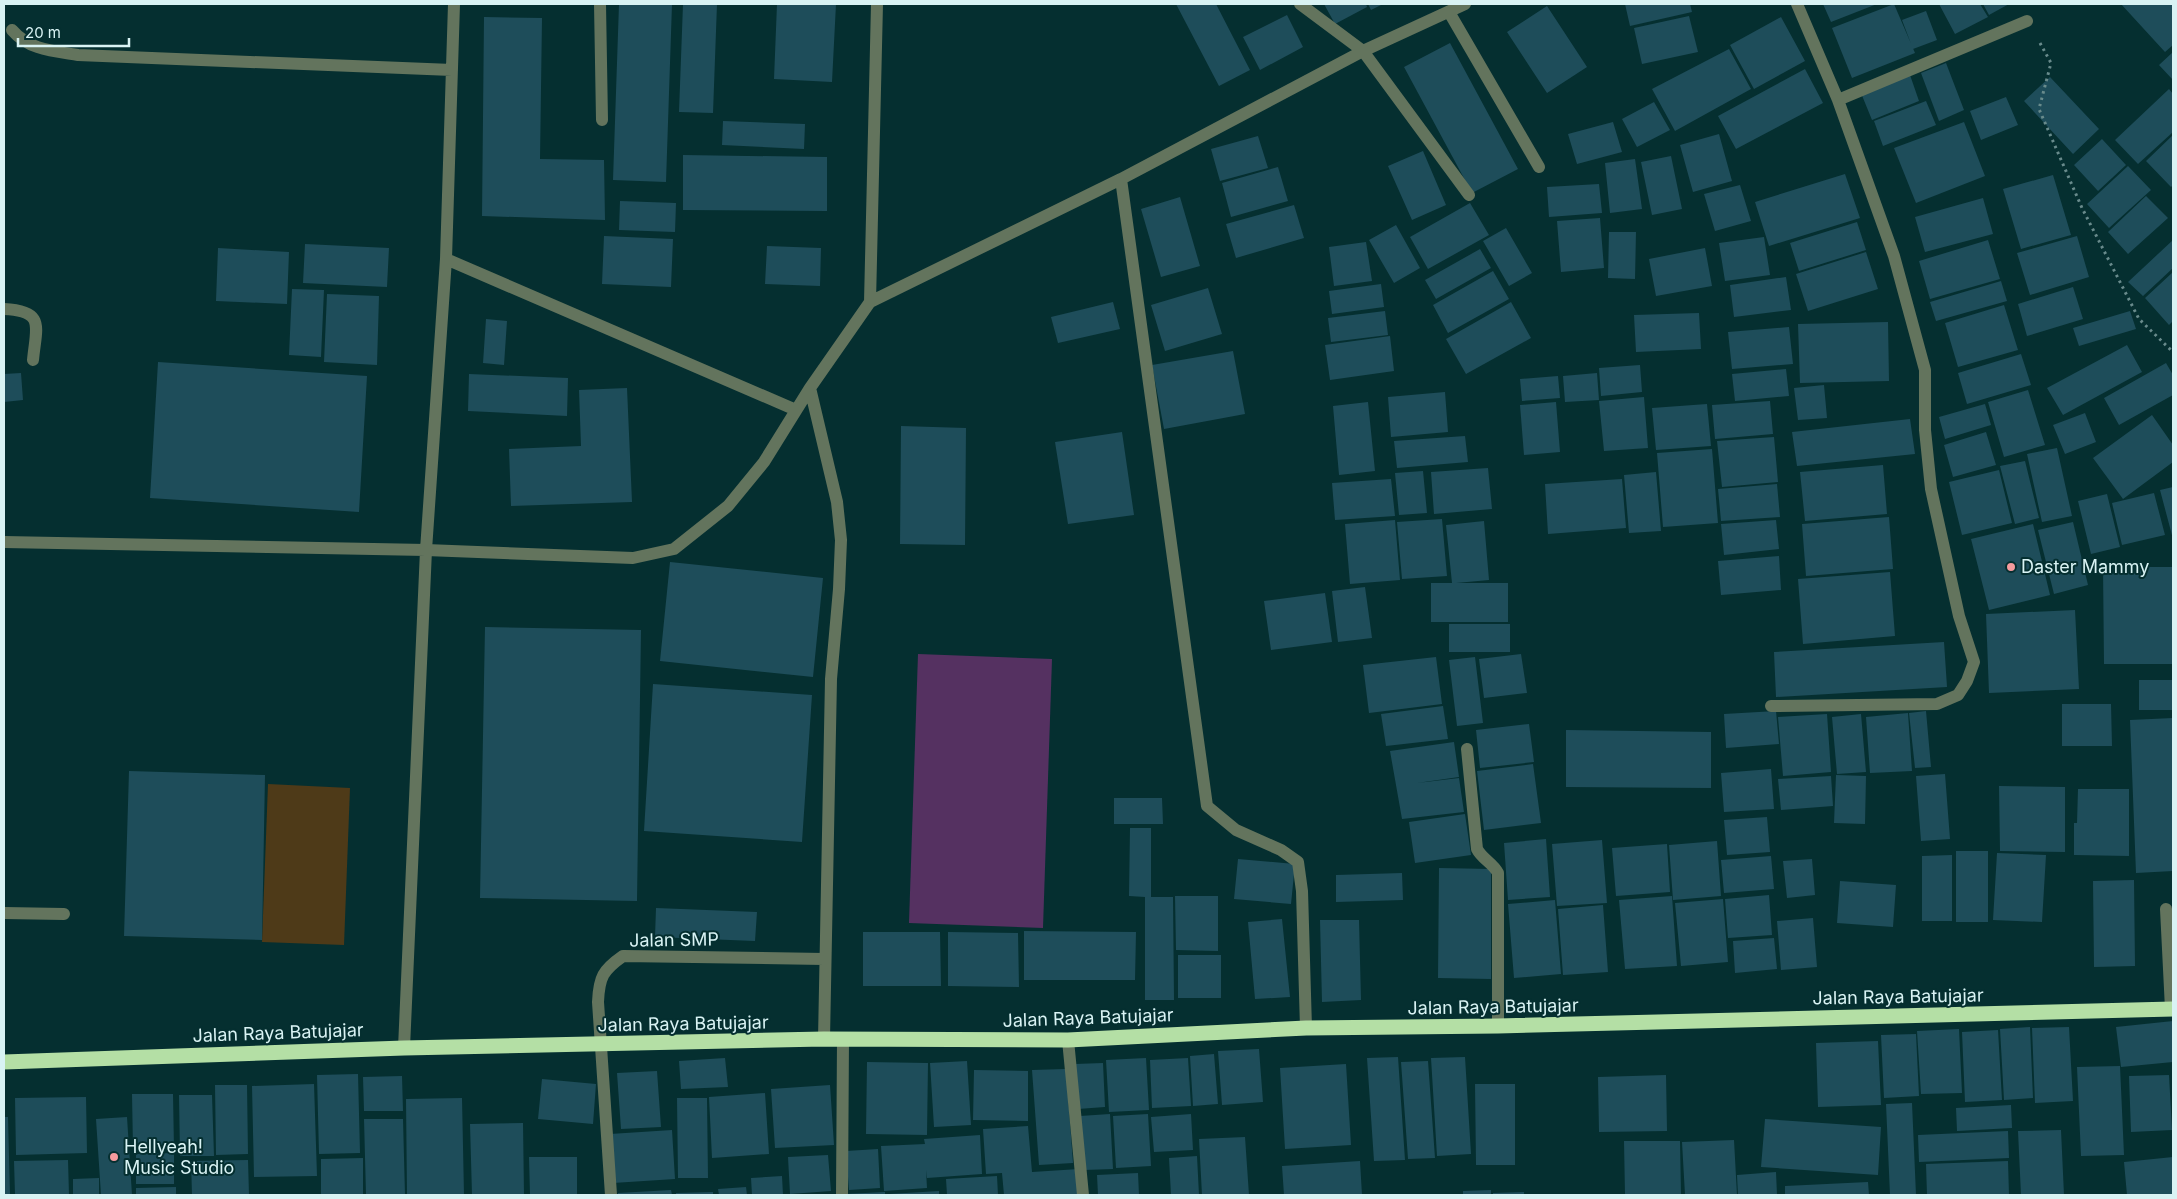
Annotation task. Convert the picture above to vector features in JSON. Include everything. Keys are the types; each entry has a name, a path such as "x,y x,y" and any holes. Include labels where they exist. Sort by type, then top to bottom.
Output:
{"highway":[{"name":"Jalan Raya Batujajar","path":"4,1062 404,1048 824,1039 1068,1040 1306,1028 1498,1026 2172,1009"}],"street":[{"path":"404,1048 426,550 446,259 454,4"},
{"path":"600,4 602,120"},
{"path":"870,302 877,4"},
{"path":"1300,4 1363,51 1469,195"},
{"path":"4,542 426,550 632,558 674,549 728,506 764,462 810,388 870,302 1121,179 1363,51 1465,4"},
{"path":"1771,706 1937,704 1958,695 1967,681 1974,662 1959,616 1930,489 1925,430 1925,370 1894,256 1838,100 1797,4"},
{"path":"1449,12 1539,167"},
{"path":"1838,100 2027,21"},
{"path":"12,30 21,41 35,48 78,55 452,70"},
{"path":"1121,179 1207,806 1236,830 1281,850 1298,862 1302,891 1306,1028"},
{"path":"446,259 796,410"},
{"path":"4,309 22,310 32,315 36,321 32,360"},
{"path":"810,388 837,502 841,540 839,589 831,679 824,959 824,1039"},
{"path":"1467,749 1477,849 1481,856 1495,867 1498,873 1498,1026"},
{"path":"2166,909 2172,1009"},
{"path":"4,913 64,914"},
{"name":"Jalan SMP","path":"611,1195 600,1045 599,985 606,967 623,956 824,959"},
{"path":"842,1195 843,1039"},
{"path":"1068,1040 1083,1195"}],"path":[{"path":"2027,21 2051,63 2039,109 2082,208 2139,319 2173,352"}],"shaded area":[{"path":"918,654 1052,659 1043,928 909,923"},
{"path":"268,784 350,788 344,945 262,942"}],"building":[{"path":"619,4 672,4 666,182 613,180"},
{"path":"683,4 717,4 713,113 679,112"},
{"path":"777,4 836,4 832,82 774,79"},
{"path":"1176,4 1216,4 1250,70 1219,86"},
{"path":"1324,4 1366,4 1367,7 1335,24"},
{"path":"1368,4 1383,4 1371,10"},
{"path":"1625,4 1690,4 1692,12 1630,26"},
{"path":"1823,4 1877,4 1831,22"},
{"path":"1894,4 1915,53 1852,78 1832,28"},
{"path":"1939,4 1980,4 1988,17 1955,34"},
{"path":"1983,4 2009,4 1989,15"},
{"path":"2121,4 2173,4 2173,45 2165,52"},
{"path":"1547,6 1587,67 1547,93 1507,32"},
{"path":"1926,11 1937,40 1913,49 1902,20"},
{"path":"1287,15 1303,47 1260,70 1243,37"},
{"path":"1689,16 1698,52 1642,64 1634,28"},
{"path":"484,17 542,18 540,159 604,160 605,220 482,216"},
{"path":"1781,17 1805,61 1754,89 1730,45"},
{"path":"1450,43 1518,169 1472,193 1404,67"},
{"path":"1729,49 1751,89 1675,131 1652,89"},
{"path":"2173,52 2173,80 2159,65"},
{"path":"1946,63 1964,110 1939,121 1921,73"},
{"path":"1805,69 1823,103 1736,149 1718,116"},
{"path":"1910,75 1919,101 1872,120 1861,93"},
{"path":"2050,77 2099,129 2073,154 2024,101"},
{"path":"2169,89 2173,94 2173,132 2138,164 2115,140"},
{"path":"2006,97 2018,125 1981,140 1970,111"},
{"path":"1926,101 1936,125 1883,146 1874,121"},
{"path":"1654,102 1670,130 1637,147 1622,119"},
{"path":"723,121 805,124 804,149 722,145"},
{"path":"1613,122 1622,152 1577,164 1568,134"},
{"path":"1964,122 1985,176 1916,203 1894,148"},
{"path":"1719,134 1732,181 1693,192 1680,145"},
{"path":"2173,135 2173,185 2171,187 2146,161"},
{"path":"1258,136 1268,168 1220,181 1211,149"},
{"path":"2102,139 2126,165 2098,191 2074,165"},
{"path":"1423,151 1446,205 1412,220 1388,166"},
{"path":"683,155 827,157 827,211 683,210"},
{"path":"1671,156 1682,209 1652,215 1641,162"},
{"path":"1635,159 1642,209 1610,213 1605,163"},
{"path":"2128,166 2151,190 2109,228 2087,204"},
{"path":"1278,167 1288,201 1231,217 1222,183"},
{"path":"1845,174 1860,218 1769,246 1755,202"},
{"path":"2053,175 2071,235 2021,249 2003,189"},
{"path":"1599,184 1602,213 1549,217 1547,187"},
{"path":"1740,185 1751,221 1715,231 1704,194"},
{"path":"2146,196 2168,218 2128,254 2108,232"},
{"path":"1180,197 1200,266 1161,277 1141,209"},
{"path":"1983,198 1993,234 1925,252 1915,217"},
{"path":"620,201 676,203 675,232 619,230"},
{"path":"1470,203 1489,235 1428,269 1410,237"},
{"path":"1294,205 1304,238 1236,258 1226,224"},
{"path":"1600,218 1604,268 1561,272 1557,221"},
{"path":"1857,222 1866,250 1799,271 1790,243"},
{"path":"1396,225 1420,268 1394,283 1369,240"},
{"path":"1506,228 1532,273 1509,286 1483,241"},
{"path":"1609,232 1636,232 1635,279 1608,278"},
{"path":"604,236 673,239 671,287 602,284"},
{"path":"2077,236 2089,277 2030,295 2017,253"},
{"path":"1764,237 1770,275 1725,281 1719,243"},
{"path":"1988,240 2000,279 1930,299 1919,261"},
{"path":"2173,240 2173,268 2143,296 2128,282"},
{"path":"1366,242 1372,281 1334,286 1329,247"},
{"path":"305,244 389,248 387,287 303,283"},
{"path":"767,246 821,248 820,286 765,284"},
{"path":"218,248 289,252 287,304 216,301"},
{"path":"1705,248 1712,286 1656,296 1649,259"},
{"path":"1480,249 1491,268 1436,299 1425,280"},
{"path":"1866,252 1878,289 1808,311 1796,274"},
{"path":"1493,271 1509,299 1448,333 1433,305"},
{"path":"2173,272 2173,321 2169,325 2145,298"},
{"path":"1786,277 1791,310 1734,317 1730,285"},
{"path":"2001,281 2007,301 1936,321 1930,302"},
{"path":"1381,284 1384,307 1332,314 1329,291"},
{"path":"2073,287 2083,319 2027,336 2018,304"},
{"path":"1208,288 1222,334 1165,351 1151,305"},
{"path":"292,289 324,290 321,357 289,355"},
{"path":"327,294 379,296 377,365 324,362"},
{"path":"1113,302 1120,329 1058,343 1051,317"},
{"path":"1511,302 1531,338 1466,374 1446,339"},
{"path":"2004,305 2018,350 1958,367 1945,323"},
{"path":"1385,311 1388,335 1331,342 1328,318"},
{"path":"2130,311 2136,329 2079,346 2073,328"},
{"path":"1699,313 1701,349 1636,352 1634,315"},
{"path":"486,319 507,321 504,365 483,363"},
{"path":"1888,322 1889,381 1800,383 1798,324"},
{"path":"1789,327 1793,364 1732,369 1728,332"},
{"path":"1390,336 1394,371 1330,380 1325,345"},
{"path":"2127,345 2142,372 2063,415 2047,388"},
{"path":"1233,351 1245,414 1164,429 1152,365"},
{"path":"2021,354 2031,385 1967,404 1958,373"},
{"path":"158,362 367,376 359,512 150,498"},
{"path":"2166,363 2173,375 2173,395 2119,425 2104,398"},
{"path":"1640,365 1642,392 1601,396 1599,368"},
{"path":"1786,369 1789,396 1735,401 1732,374"},
{"path":"21,373 23,400 4,402 4,374"},
{"path":"1597,373 1599,400 1565,402 1563,376"},
{"path":"469,374 568,378 567,416 468,411"},
{"path":"1558,376 1560,398 1522,401 1520,379"},
{"path":"1824,385 1827,418 1798,420 1794,388"},
{"path":"627,388 632,502 511,506 509,449 581,446 579,390"},
{"path":"2028,390 2045,445 2004,457 1988,402"},
{"path":"1445,392 1448,432 1391,437 1388,397"},
{"path":"1644,397 1648,448 1604,451 1599,401"},
{"path":"1770,401 1773,434 1715,439 1712,405"},
{"path":"1368,402 1375,471 1339,475 1333,406"},
{"path":"1556,402 1560,452 1524,455 1520,405"},
{"path":"1707,404 1711,446 1656,450 1652,408"},
{"path":"1985,404 1991,425 1945,439 1939,417"},
{"path":"2085,413 2096,442 2065,454 2053,425"},
{"path":"2152,415 2173,445 2173,462 2123,499 2093,458"},
{"path":"1910,419 1915,454 1797,466 1792,432"},
{"path":"901,426 966,428 965,545 900,544"},
{"path":"1122,432 1134,515 1068,524 1055,442"},
{"path":"1986,432 1996,465 1953,477 1944,445"},
{"path":"1465,436 1468,462 1397,468 1394,441"},
{"path":"1774,437 1778,482 1722,487 1717,441"},
{"path":"2057,448 2072,516 2042,522 2027,454"},
{"path":"1712,449 1718,523 1663,527 1657,453"},
{"path":"2025,461 2039,518 2015,524 2000,466"},
{"path":"1883,465 1887,514 1805,521 1800,472"},
{"path":"1488,468 1492,509 1434,514 1431,472"},
{"path":"1999,470 2012,523 1962,535 1949,482"},
{"path":"1423,471 1427,513 1399,515 1395,473"},
{"path":"1656,472 1661,531 1629,533 1624,475"},
{"path":"1391,479 1395,516 1335,520 1332,483"},
{"path":"1622,479 1626,528 1548,534 1545,484"},
{"path":"1777,484 1780,517 1721,521 1718,489"},
{"path":"2173,487 2173,539 2160,490"},
{"path":"2154,493 2165,535 2122,545 2112,503"},
{"path":"2107,494 2120,547 2091,554 2078,501"},
{"path":"1889,517 1893,569 1806,576 1802,524"},
{"path":"1442,519 1447,576 1402,579 1397,522"},
{"path":"1395,520 1400,580 1350,584 1345,524"},
{"path":"1776,520 1779,549 1724,555 1721,524"},
{"path":"1484,521 1489,580 1456,583 1508,583 1508,622 1431,622 1431,583 1452,583 1446,525"},
{"path":"2073,522 2088,585 2054,594 2038,530"},
{"name":"Daster Mammy","path":"2033,524 2050,595 1989,610 1971,539"},
{"path":"1779,556 1781,590 1721,595 1718,561"},
{"path":"670,562 823,578 813,677 660,661"},
{"path":"2103,567 2173,567 2173,664 2104,664"},
{"path":"1890,572 1895,636 1803,644 1798,579"},
{"path":"1365,587 1372,638 1338,642 1332,591"},
{"path":"1325,593 1332,642 1271,650 1264,601"},
{"path":"2075,610 2079,689 1989,693 1986,614"},
{"path":"1449,624 1510,624 1510,652 1449,652"},
{"path":"485,627 641,630 637,901 480,898"},
{"path":"1944,642 1947,687 1776,697 1774,652"},
{"path":"1521,654 1527,693 1484,698 1479,659"},
{"path":"1436,657 1442,704 1369,713 1363,665"},
{"path":"1475,657 1483,723 1457,726 1449,660"},
{"path":"2139,680 2173,680 2173,710 2139,710"},
{"path":"653,684 812,695 802,842 644,831"},
{"path":"2062,704 2111,704 2112,746 2062,746"},
{"path":"1443,706 1448,739 1386,746 1381,714"},
{"path":"1776,711 1779,744 1726,748 1724,714"},
{"path":"1926,711 1931,767 1915,768 1909,713"},
{"path":"1908,713 1912,771 1870,773 1866,717"},
{"path":"1827,714 1831,772 1783,776 1778,717"},
{"path":"1861,714 1866,772 1837,774 1832,717"},
{"path":"2173,718 2173,871 2136,873 2130,720"},
{"path":"1529,724 1534,762 1480,768 1476,730"},
{"path":"1566,730 1711,732 1711,788 1566,787"},
{"path":"1454,742 1459,777 1417,783 1459,778 1464,812 1402,819 1390,751"},
{"path":"1533,764 1541,823 1484,830 1477,771"},
{"path":"1771,769 1774,809 1724,812 1721,773"},
{"path":"129,771 265,775 262,940 124,936"},
{"path":"1945,774 1950,839 1921,841 1916,776"},
{"path":"1836,775 1866,776 1865,824 1834,823"},
{"path":"1831,776 1833,806 1781,810 1778,779"},
{"path":"1999,786 2065,787 2065,852 2000,851"},
{"path":"2078,789 2129,789 2129,856 2074,855 2074,823 2077,823"},
{"path":"1114,798 1162,798 1163,824 1114,824"},
{"path":"1465,814 1471,855 1415,863 1409,822"},
{"path":"1767,817 1770,852 1727,855 1724,820"},
{"path":"1130,828 1151,828 1151,897 1173,897 1174,1000 1145,1000 1145,897 1129,896"},
{"path":"1546,839 1550,897 1508,900 1504,843"},
{"path":"1602,840 1607,903 1557,906 1552,844"},
{"path":"1717,841 1721,896 1673,900 1669,845"},
{"path":"1667,844 1670,892 1616,896 1612,848"},
{"path":"1956,851 1988,851 1988,922 1956,922"},
{"path":"1997,853 2046,855 2042,922 1993,920"},
{"path":"1952,855 1952,921 1922,921 1922,856"},
{"path":"1771,856 1774,889 1724,893 1721,860"},
{"path":"1238,859 1295,864 1291,904 1234,899"},
{"path":"1812,859 1815,895 1787,898 1783,861"},
{"path":"1439,868 1491,869 1491,979 1438,978"},
{"path":"1402,873 1403,900 1336,902 1336,875"},
{"path":"2134,880 2135,966 2094,967 2093,881"},
{"path":"1840,881 1896,885 1893,927 1837,923"},
{"path":"1769,895 1772,935 1728,938 1725,899"},
{"path":"1175,896 1218,896 1218,951 1176,950"},
{"path":"1672,896 1677,966 1625,969 1619,900"},
{"path":"1723,899 1728,962 1681,966 1675,903"},
{"path":"1555,900 1561,974 1514,978 1508,904"},
{"path":"1603,905 1608,972 1563,975 1558,909"},
{"path":"656,908 757,912 755,941 655,937"},
{"path":"1813,918 1817,967 1781,970 1777,921"},
{"path":"1282,919 1290,997 1255,999 1248,922"},
{"path":"1320,920 1359,920 1361,1000 1322,1002"},
{"path":"1024,931 1136,932 1135,980 1024,980"},
{"path":"863,932 940,932 941,986 863,986"},
{"path":"948,932 1018,933 1019,987 948,986"},
{"path":"1774,938 1777,969 1735,973 1733,941"},
{"path":"1178,955 1221,955 1221,998 1178,998"},
{"path":"2173,1021 2173,1062 2121,1067 2116,1027"},
{"path":"2030,1027 2033,1098 2004,1100 2000,1029"},
{"path":"2069,1027 2073,1101 2035,1103 2032,1028"},
{"path":"1959,1029 1962,1093 1921,1094 1917,1031"},
{"path":"1998,1030 2002,1100 1965,1102 1962,1032"},
{"path":"1916,1034 1919,1096 1884,1098 1881,1035"},
{"path":"1878,1041 1881,1105 1818,1107 1816,1043"},
{"path":"1259,1049 1263,1102 1222,1105 1218,1051"},
{"path":"1214,1054 1218,1104 1193,1106 1190,1056"},
{"path":"1398,1057 1405,1160 1374,1161 1367,1058"},
{"path":"1465,1057 1471,1154 1437,1156 1431,1058"},
{"path":"725,1058 728,1087 681,1089 679,1061"},
{"path":"1146,1058 1149,1110 1109,1112 1106,1060"},
{"path":"1188,1058 1191,1106 1152,1108 1150,1060"},
{"path":"967,1061 971,1125 934,1127 930,1063"},
{"path":"1428,1061 1435,1158 1408,1159 1401,1062"},
{"path":"867,1062 928,1063 927,1135 866,1134"},
{"path":"1103,1063 1105,1107 1078,1109 1075,1064"},
{"path":"1346,1064 1351,1145 1285,1149 1280,1068"},
{"path":"2120,1066 2124,1155 2081,1156 2077,1067"},
{"path":"1066,1069 1073,1163 1039,1165 1032,1070"},
{"path":"974,1070 1028,1071 1028,1121 973,1120"},
{"path":"657,1071 661,1127 621,1129 617,1073"},
{"path":"358,1074 360,1153 319,1154 317,1075"},
{"path":"1666,1075 1667,1131 1599,1132 1598,1077"},
{"path":"2169,1075 2172,1130 2131,1132 2129,1076"},
{"path":"402,1076 403,1111 364,1111 363,1077"},
{"path":"542,1079 596,1084 593,1124 538,1119"},
{"path":"314,1084 317,1176 254,1177 252,1086"},
{"path":"1475,1084 1515,1084 1515,1165 1476,1165"},
{"path":"215,1085 247,1085 248,1154 216,1155"},
{"path":"830,1085 834,1145 775,1148 771,1089"},
{"path":"765,1093 769,1154 712,1158 709,1097"},
{"path":"132,1094 173,1094 174,1149 133,1149"},
{"path":"179,1095 212,1095 214,1156 180,1156"},
{"path":"86,1097 87,1153 16,1155 15,1098"},
{"path":"462,1098 464,1195 407,1195 406,1099"},
{"path":"677,1098 707,1098 708,1178 678,1178"},
{"path":"1912,1103 1916,1195 1890,1195 1886,1104"},
{"path":"2011,1105 2012,1128 1957,1131 1956,1108"},
{"path":"1110,1114 1113,1169 1084,1170 1080,1116"},
{"path":"1148,1114 1151,1166 1116,1168 1113,1116"},
{"path":"1191,1114 1193,1150 1154,1152 1151,1117"},
{"path":"4,1117 8,1117 10,1195 4,1195"},
{"name":"Hellyeah! Music Studio","path":"127,1117 132,1195 101,1195 96,1119"},
{"path":"364,1119 403,1119 405,1195 366,1195"},
{"path":"1765,1119 1881,1127 1878,1175 1761,1167"},
{"path":"523,1123 524,1195 472,1195 470,1124"},
{"path":"1028,1126 1032,1172 1079,1169 1081,1195 1004,1195 1002,1173 986,1174 983,1129"},
{"path":"672,1130 675,1179 613,1183 610,1134"},
{"path":"2061,1130 2064,1195 2021,1195 2018,1131"},
{"path":"2008,1131 2009,1158 1919,1162 1918,1135"},
{"path":"980,1135 982,1174 927,1178 926,1170 927,1188 884,1191 881,1146 925,1144 924,1139"},
{"path":"1245,1137 1249,1195 1202,1195 1199,1139"},
{"path":"1734,1140 1737,1195 1685,1195 1682,1142"},
{"path":"1624,1141 1680,1141 1681,1195 1625,1195"},
{"path":"878,1149 880,1188 849,1190 846,1151"},
{"path":"174,1153 174,1184 136,1184 136,1154"},
{"path":"828,1155 831,1191 790,1194 788,1157"},
{"path":"1197,1156 1199,1195 1171,1195 1169,1158"},
{"path":"529,1157 577,1157 577,1195 530,1195"},
{"path":"2173,1157 2173,1195 2127,1195 2124,1162"},
{"path":"363,1158 363,1195 321,1195 321,1159"},
{"path":"68,1160 69,1195 15,1195 14,1161"},
{"path":"248,1160 249,1195 192,1195 191,1161"},
{"path":"1360,1161 1362,1195 1284,1195 1282,1166"},
{"path":"2008,1161 2009,1195 1927,1195 1926,1164"},
{"path":"1776,1172 1777,1195 1738,1195 1737,1175"},
{"path":"1138,1173 1139,1195 1098,1195 1097,1175"},
{"path":"782,1176 783,1195 752,1195 751,1178"},
{"path":"997,1176 998,1195 947,1195 946,1179"},
{"path":"99,1178 99,1195 73,1195 73,1179"},
{"path":"1868,1182 1869,1195 1785,1195 1785,1186"},
{"path":"176,1187 176,1195 136,1195 136,1188"},
{"path":"746,1187 747,1195 719,1195 718,1189"},
{"path":"671,1190 672,1195 618,1195 618,1193"},
{"path":"1491,1190 1491,1195 1463,1195 1463,1191"},
{"path":"939,1191 939,1195 889,1195 889,1194"},
{"path":"713,1192 713,1195 676,1195 676,1193"},
{"path":"885,1192 885,1195 845,1195 845,1194"},
{"path":"1524,1192 1524,1195 1493,1195 1493,1193"}],"place":[{"name":"Daster Mammy","path":"2011,567"},
{"name":"Hellyeah! Music Studio","path":"114,1157"}]}
